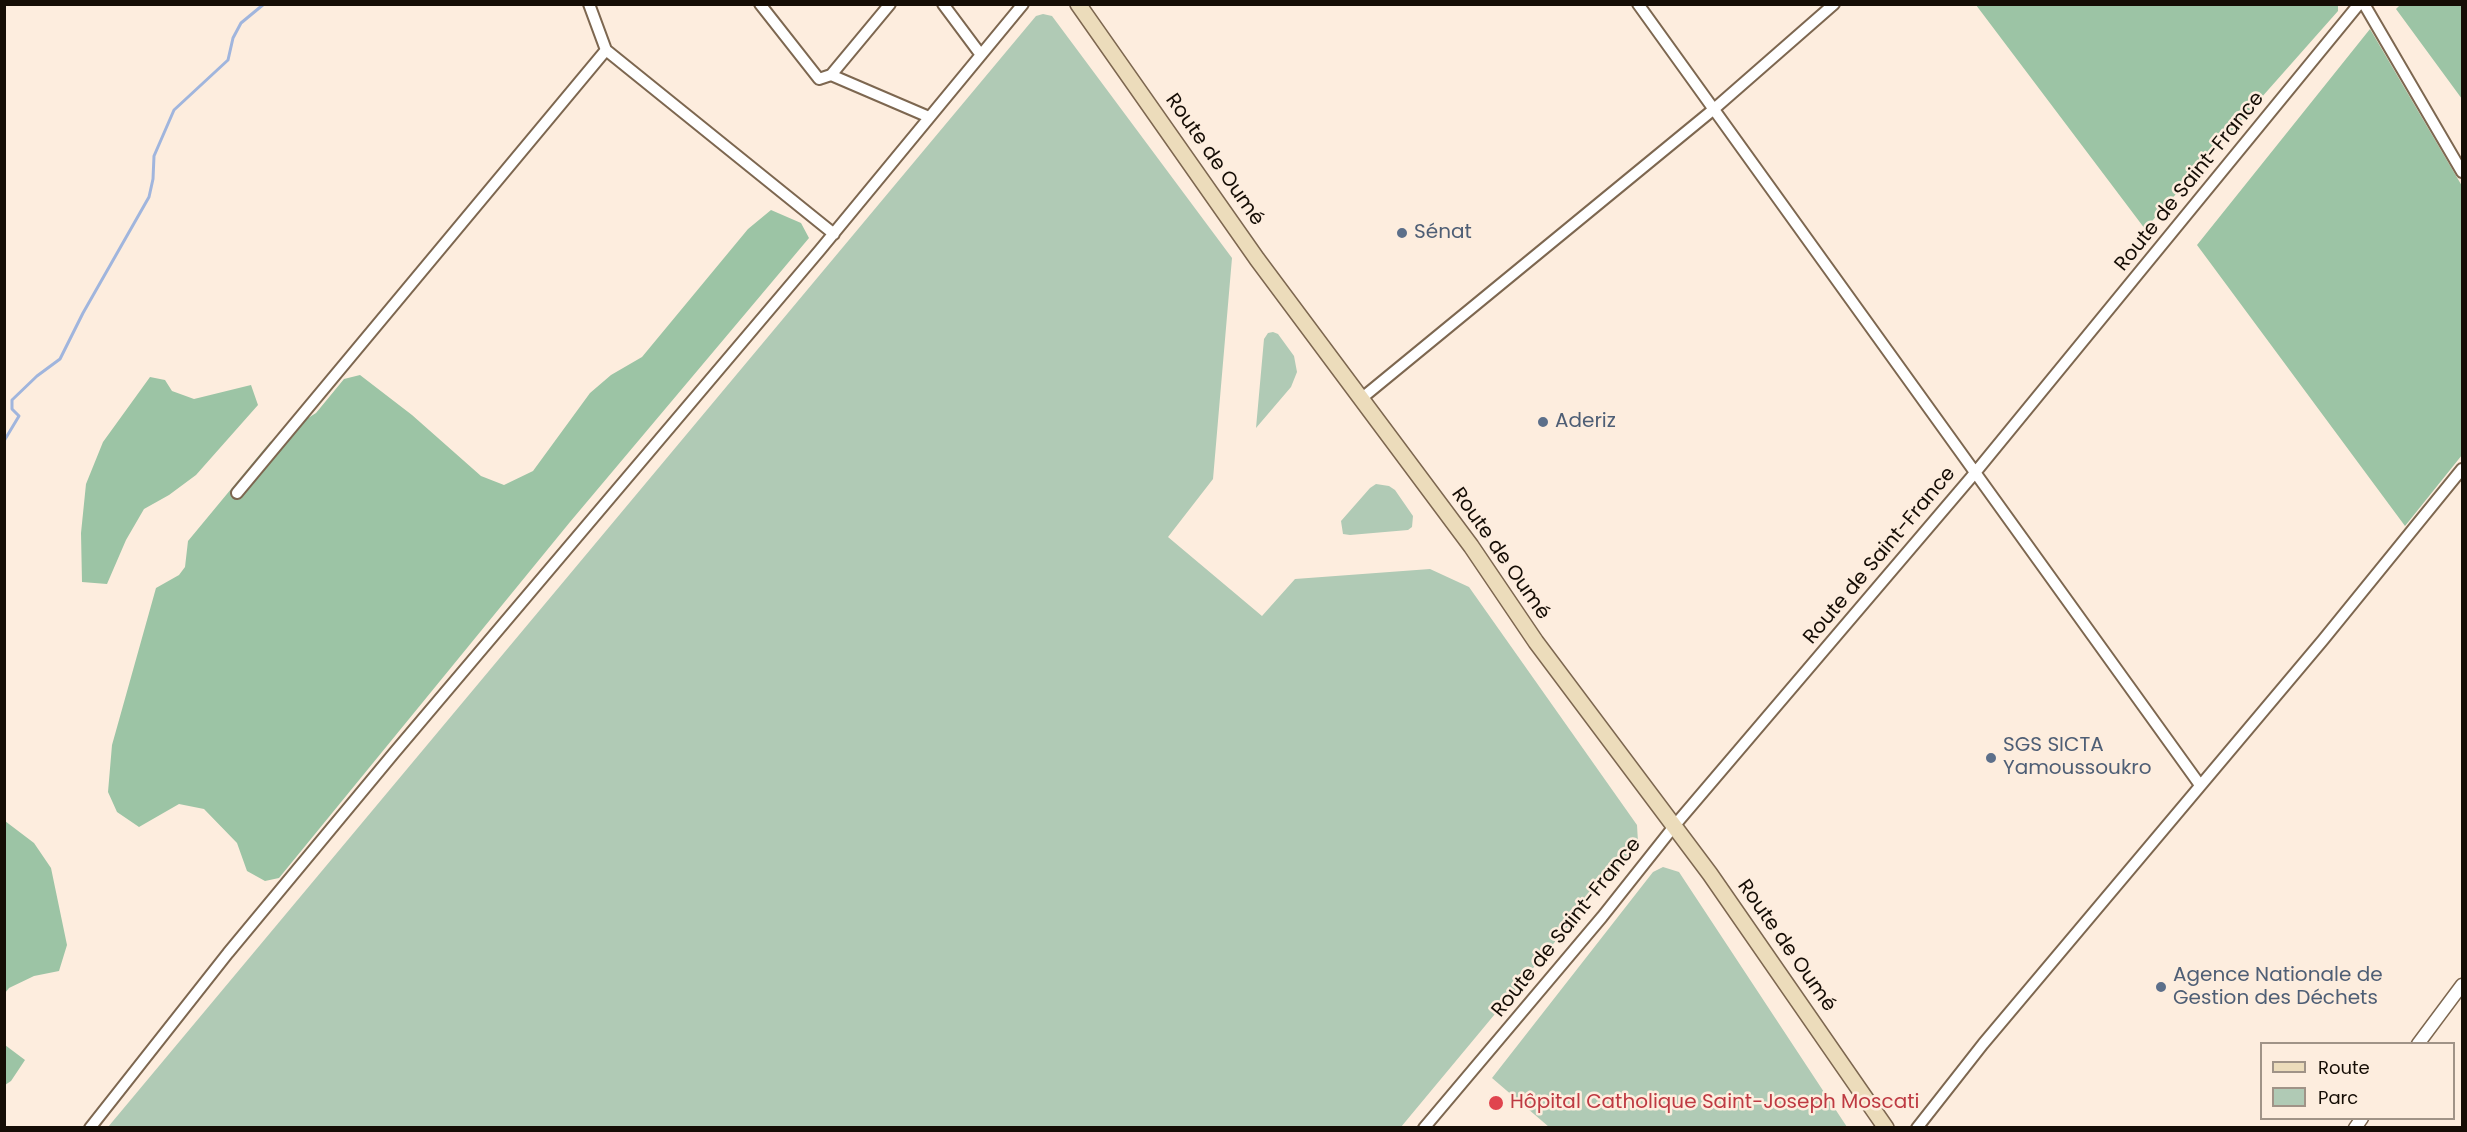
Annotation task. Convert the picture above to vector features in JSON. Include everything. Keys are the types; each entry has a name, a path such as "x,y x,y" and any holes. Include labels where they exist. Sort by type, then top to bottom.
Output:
{"main road":[{"name":"Route de Oumé","path":"1078,4 1257,259 1471,546 1536,642 1675,825 1886,1128"}],"street":[{"path":"589,4 606,50 834,234"},
{"path":"760,4 819,79 831,75 890,4"},
{"path":"943,4 981,55"},
{"path":"90,1128 228,953 394,753 834,234 1023,4"},
{"path":"1638,4 2200,785"},
{"path":"1362,398 1714,109 1834,4"},
{"name":"Route de Saint-France","path":"1424,1128 1607,911 1675,825 1974,474 2359,4"},
{"path":"2364,4 2463,172"},
{"path":"237,493 606,50"},
{"path":"831,75 929,117"},
{"path":"1917,1128 1983,1044 2323,640 2463,469"},
{"path":"2420,1042 2463,985"}],"green space":[{"path":"2338,4 2338,11 2145,229 1976,5"},
{"path":"2400,5 2462,5 2462,99 2396,9"},
{"path":"1043,14 1052,16 1232,258 1213,479 1168,537 1262,616 1295,579 1430,569 1469,587 1637,825 1638,842 1401,1127 108,1127 1036,16"},
{"path":"2370,29 2462,186 2462,455 2405,526 2197,245"},
{"path":"771,210 801,223 809,238 570,522 279,878 265,881 247,871 237,843 204,809 179,804 139,827 117,812 108,792 112,745 156,588 179,575 185,567 188,541 270,442 316,413 344,379 360,375 412,415 481,476 504,485 533,471 590,393 611,375 642,357 748,229"},
{"path":"1268,333 1278,334 1294,356 1297,372 1291,387 1256,428 1264,339"},
{"path":"150,377 165,380 172,391 194,399 251,385 258,405 196,475 169,495 144,509 126,540 107,584 82,582 81,533 86,484 103,442"},
{"path":"1376,484 1389,486 1395,490 1413,516 1412,527 1408,530 1343,534 1341,521"},
{"path":"5,821 34,843 51,868 67,945 59,971 34,976 9,988 5,993"},
{"path":"1663,867 1679,872 1847,1127 1549,1127 1492,1078 1653,872"},
{"path":"5,1045 25,1060 11,1081 5,1085"}],"waterway":[{"path":"4,441 19,416 12,409 12,400 37,376 60,359 83,313 149,197 154,156 174,110 228,60 233,38 241,23 264,4"}],"place":[{"name":"Sénat","path":"1402,233"},
{"name":"Aderiz","path":"1543,422"},
{"name":"SGS SICTA Yamoussoukro","path":"1991,758"},
{"name":"Agence Nationale de Gestion des Déchets","path":"2161,987"},
{"name":"Hôpital Catholique Saint-Joseph Moscati","path":"1496,1103"}]}
